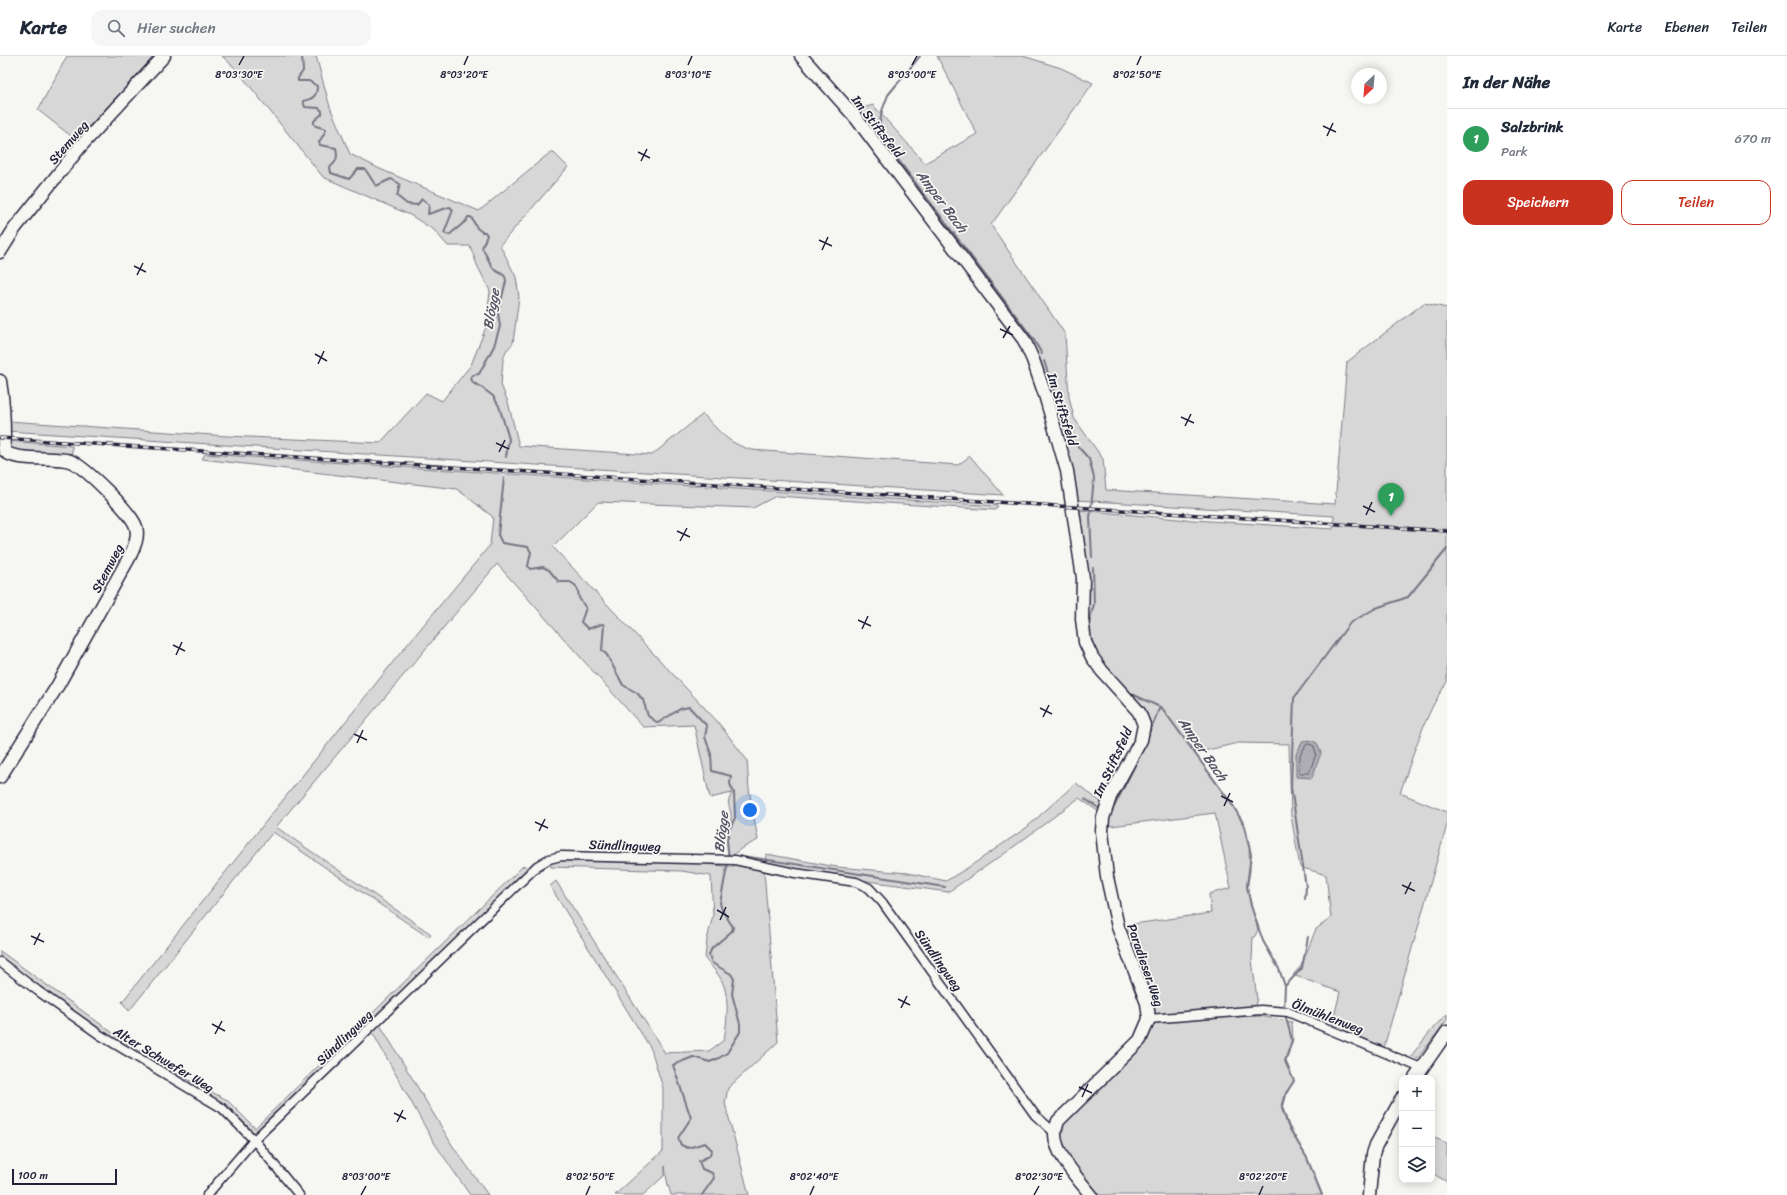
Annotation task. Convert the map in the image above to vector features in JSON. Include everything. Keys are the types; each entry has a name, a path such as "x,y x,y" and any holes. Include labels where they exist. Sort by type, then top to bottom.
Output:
{"street":[{"name":"Stemweg","path":"0,252 15,228 80,147 164,56"},
{"name":"Im Stiftsfeld","path":"801,56 856,118 1024,340 1033,360 1067,471 1083,578 1082,619 1085,642 1092,657 1102,671 1139,712 1144,725 1141,740 1110,797 1103,818"},
{"name":"Stemweg","path":"0,381 4,426 3,453 18,457 64,459 79,466 124,508 134,522 137,532 136,543 130,556 78,651 0,777"},
{"name":"Paradieser Weg","path":"1055,1133 1058,1121 1140,1040 1149,1019 1147,1003 1116,919 1107,877 1102,831 1103,818"},
{"name":"Sündlingweg","path":"207,1195 254,1140 532,872 549,859 561,856 735,860 795,873 856,882 869,888 882,902 1035,1115 1055,1133"},
{"name":"Alter Schwefer Weg","path":"0,962 100,1035 216,1104 254,1140 299,1195"},
{"name":"Ölmühlenweg","path":"1149,1019 1261,1010 1284,1012 1422,1068"},
{"path":"1417,1075 1447,1032"},
{"path":"1373,1194 1373,1154 1376,1145 1399,1103"},
{"path":"1055,1133 1057,1145 1063,1156 1091,1195"}],"shaded area":[{"path":"67,56 151,56 153,58 76,140 38,110"},
{"path":"222,56 316,56 330,107 350,154 380,169 479,211 552,151 568,167 500,245 516,277 519,297 513,343 506,351 503,360 501,385 508,402 519,446 652,455 703,414 724,436 736,444 752,450 958,465 970,456 1003,495 7,431 8,421 227,436 380,443 426,393 442,401 471,365 486,327 490,291 477,265 470,246 448,246 434,230 410,215 323,177 236,69"},
{"path":"937,56 1023,56 1061,68 1093,83 991,225 1065,334 1069,397 1074,418 1103,459 1106,490 1335,504 1347,362 1424,303 1447,308 1447,682 1425,722 1400,793 1447,812 1447,825 1384,1047 1332,1025 1340,992 1293,975 1301,966 1316,929 1331,918 1326,875 1300,867 1291,816 1289,744 1238,743 1195,753 1234,806 1243,825 1249,848 1250,871 1247,888 1258,930 1253,937 1252,960 1257,999 1255,1005 1248,1008 1151,1017 1119,926 1211,913 1209,894 1231,888 1215,813 1103,827 1145,725 1090,655 1078,510 1178,519 1333,529 1334,516 1076,500 1038,361 857,110 873,105 925,163 977,134"},
{"path":"7,441 72,446 72,457 29,455 10,450"},
{"path":"205,454 998,506 995,510 776,496 753,508 598,502 553,547 717,721 747,760 749,789 758,840 742,848 728,859 727,839 731,817 729,800 732,793 710,798 694,725 643,727 497,564 276,827 431,934 428,937 273,832 129,1011 122,1002 397,657 490,545 493,517 457,489 202,459"},
{"path":"1076,783 1106,806 1102,814 1079,798 1004,854 948,892 765,866 766,854 837,867 908,873 946,881 1026,828"},
{"path":"561,857 686,861 731,867 735,865 764,871 778,1042 728,1088 725,1103 749,1195 671,1195 665,1166 665,1175 643,1195 615,1195 663,1151 663,1088 651,1049 550,886 556,881 665,1053 709,1051 724,1040 727,1007 727,999 723,983 705,959 707,940 713,915 711,876 682,871 551,867 549,860"},
{"path":"524,865 530,872 257,1134 253,1134 223,1104 169,1076 101,1033 0,960 0,951 128,1044 179,1075 227,1100 255,1128"},
{"path":"1447,1014 1447,1020 1418,1058 1411,1056 1434,1027"},
{"path":"1260,1016 1292,1022 1293,1039 1286,1061 1294,1081 1287,1093 1283,1108 1289,1126 1307,1158 1322,1195 1093,1195 1073,1170 1063,1152 1058,1132 1060,1122 1151,1020"},
{"path":"379,1023 454,1148 488,1195 470,1195 433,1141 371,1030"},
{"path":"1435,1138 1447,1143 1447,1182 1435,1175"}],"water":[{"path":"1310,740 1317,743 1321,753 1312,778 1296,777 1296,754 1303,741"}],"waterway":[{"name":"Blögge","path":"302,56 303,71 298,78 298,81 309,81 317,86 315,95 303,101 305,107 319,108 322,111 322,114 314,121 316,126 326,129 319,142 320,145 336,148 337,154 334,163 330,167 331,173 349,179 358,169 365,169 376,186 391,179 400,184 397,196 407,204 417,205 422,199 429,205 428,214 450,207 453,210 444,233 449,235 466,221 468,217 471,217 477,228 482,232 485,232 487,235 482,248 493,268 505,276 506,281 498,313 500,326 494,346 479,374 473,375 471,378 473,383 493,396 499,406 509,439 506,457"},
{"name":"Amper Bach","path":"920,56 888,95 882,111 878,133 1032,337 1042,354"},
{"name":"Amper Bach","path":"1044,361 1068,435 1089,459 1094,478 1090,518 1092,557"},
{"name":"Blögge","path":"504,478 498,535 502,543 528,547 531,552 528,566 530,569 543,567 549,570 559,582 570,582 575,585 578,590 579,598 586,608 581,622 588,629 602,624 604,625 602,650 607,655 623,685 637,693 643,700 648,716 658,723 680,709 689,707 707,726 705,737 711,754 712,771 731,776 730,784 734,793 735,818 730,828 727,840 729,858"},
{"path":"1305,899 1306,887 1291,787 1294,698 1350,623 1376,608 1408,597 1447,549"},
{"name":"Amper Bach","path":"1089,632 1090,619 1094,604 1093,568"},
{"name":"Amper Bach","path":"1090,636 1093,645"},
{"name":"Amper Bach","path":"1123,685 1130,693 1162,708 1233,806 1245,826 1251,855 1247,886 1251,906 1263,941 1279,969 1285,986"},
{"path":"1147,737 1160,707"},
{"path":"1110,810 1112,811 1143,749"},
{"path":"1085,799 1100,809"},
{"path":"749,857 945,887"},
{"name":"Blögge","path":"702,1195 714,1178 712,1173 702,1169 699,1161 709,1156 712,1150 705,1143 688,1148 681,1145 678,1138 691,1118 673,1065 693,1057 710,1062 719,1058 727,1053 740,1032 740,1024 732,994 734,979 731,974 712,963 709,955 712,948 732,931 733,927 722,910 720,903 728,862"},
{"path":"1284,1010 1285,986 1302,968 1308,937"},
{"name":"Amper Bach","path":"1285,1014 1292,1040 1285,1061 1294,1081 1286,1093 1282,1108 1288,1126 1307,1158 1322,1195"}],"railway":[{"path":"0,438 1447,531"}],"place":[{"name":"Salzbrink","path":"1391,516"}]}
